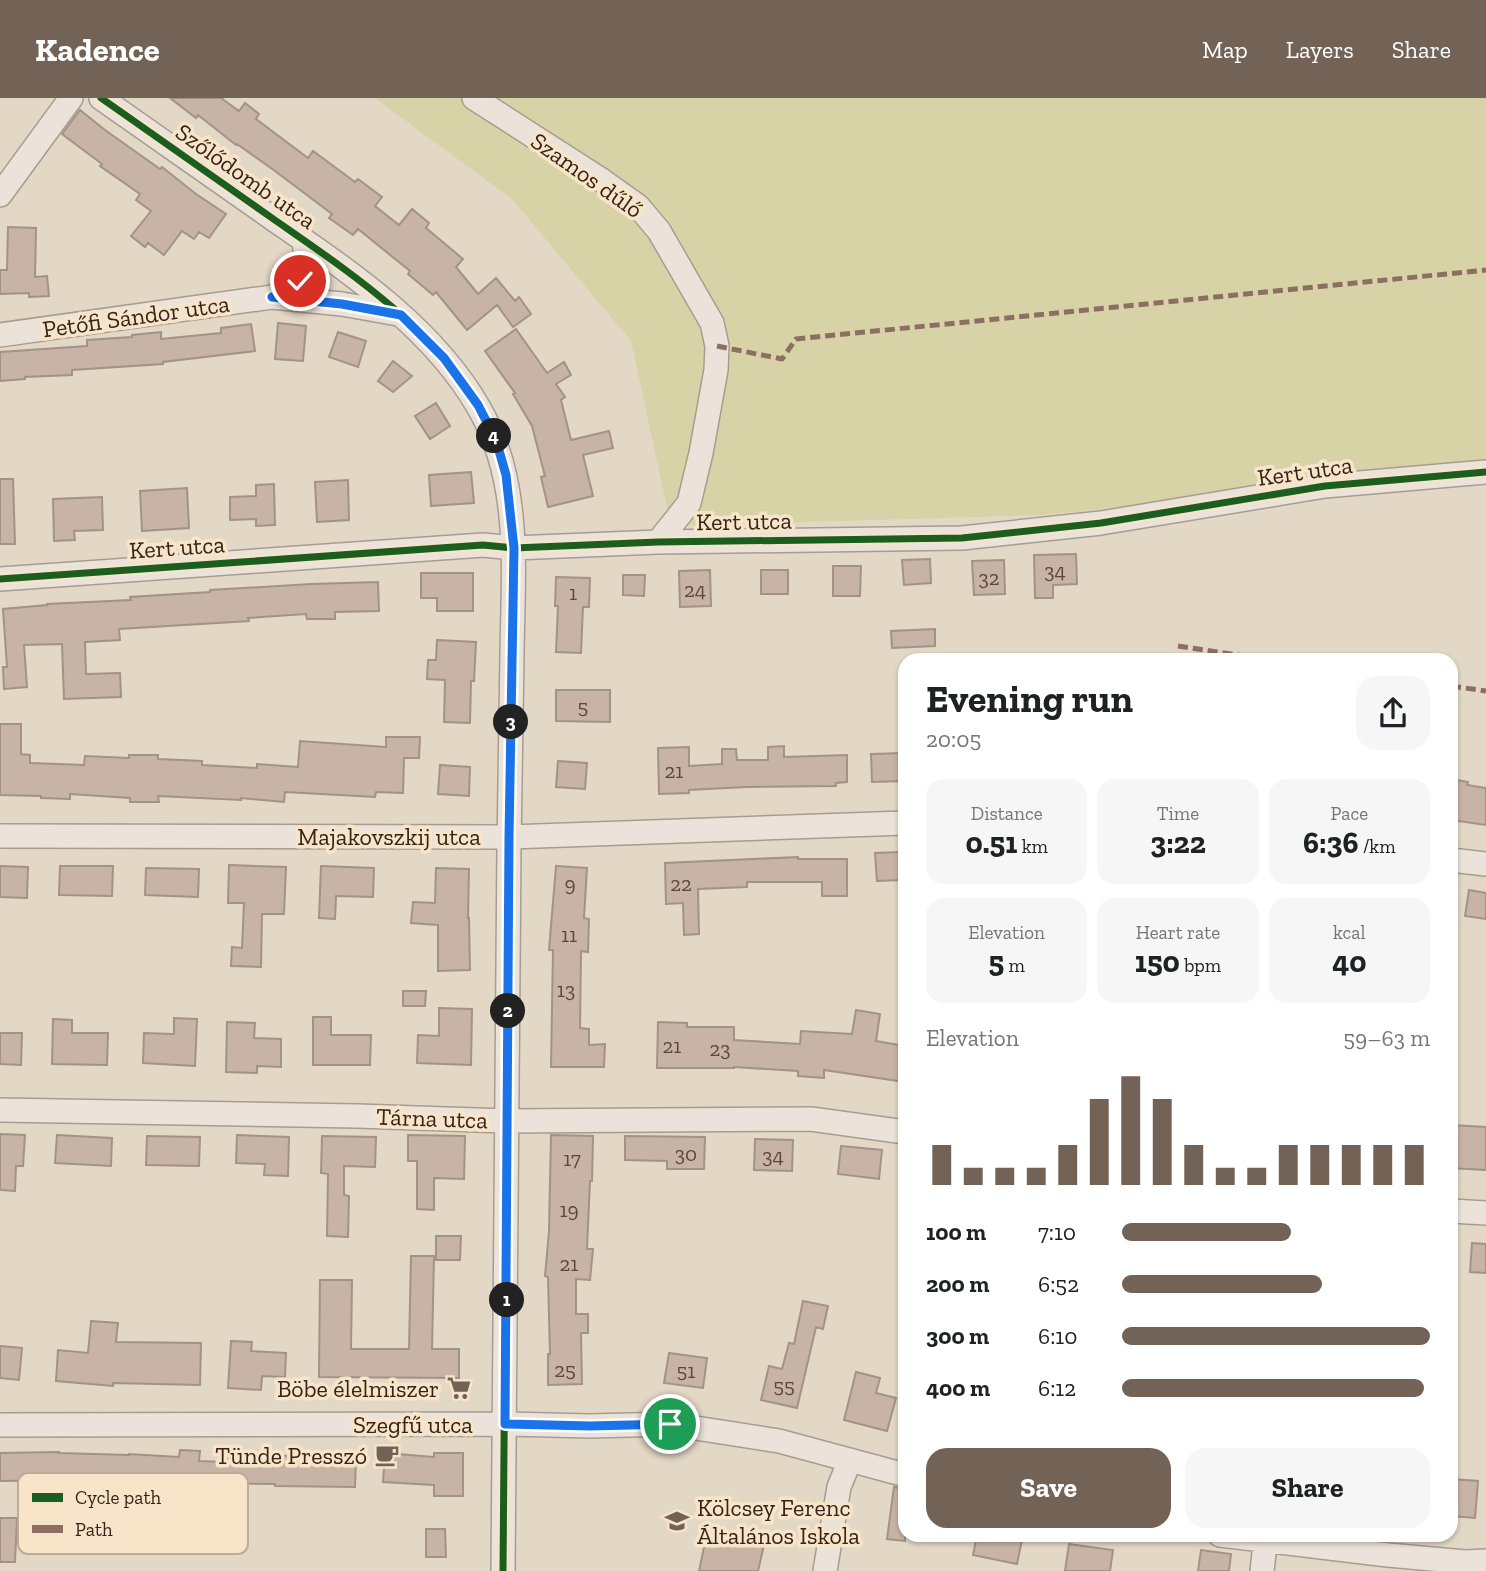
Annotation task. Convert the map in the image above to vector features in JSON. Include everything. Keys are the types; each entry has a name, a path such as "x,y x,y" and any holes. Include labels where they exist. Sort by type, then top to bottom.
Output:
{"street":[{"path":"0,195 71,98"},
{"name":"Szőlődomb utca","path":"101,98 304,240 401,315 444,358 478,405 496,440 506,475 514,548 503,1571"},
{"name":"Szamos dűlő","path":"474,98 638,206 659,231 712,323 717,346 716,370 689,503 658,542"},
{"name":"Petőfi Sándor utca","path":"0,335 272,297 291,290 300,281 307,264 304,240"},
{"name":"Petőfi Sándor utca","path":"272,297 342,304 401,315"},
{"name":"Kert utca","path":"0,579 482,545 514,548 658,542 962,538 1101,523 1325,485 1486,472"},
{"name":"Majakovszkij utca","path":"0,836 509,837 898,824"},
{"path":"1458,861 1486,864"},
{"name":"Tárna utca","path":"0,1110 344,1115 507,1121 811,1119 898,1131"},
{"path":"1458,1211 1486,1213"},
{"name":"Szegfű utca","path":"0,1424 670,1424 779,1441 898,1473"},
{"path":"825,1571 839,1487 850,1461"},
{"path":"1262,1571 1266,1542"},
{"path":"1296,1542 1426,1559 1486,1561"}],"shaded area":[{"path":"375,98 1486,98 1486,473 1042,515 671,526 631,341 513,200"}],"building":[{"path":"170,98 221,98 239,111 245,103 259,114 256,119 308,158 313,151 355,182 358,179 382,197 375,206 399,225 412,209 429,223 426,228 463,259 456,267 478,294 496,278 515,301 519,297 531,314 513,327 497,305 467,330 436,292 433,295 408,274 410,271 358,229 353,235 329,218 332,214 275,171"},
{"path":"80,110 226,214 209,238 199,232 194,239 182,231 164,255 148,243 145,247 131,236 151,211 136,200 140,194 100,166 102,164 62,134"},
{"path":"8,227 36,228 35,277 47,276 49,296 29,297 29,293 0,294 0,270 7,270"},
{"path":"278,323 306,326 303,361 275,359"},
{"path":"251,324 255,351 163,364 72,370 72,375 0,381 0,352 87,346 87,340 161,332 161,339 221,333 221,328"},
{"path":"516,329 547,373 564,362 571,375 556,384 565,397 561,400 571,440 609,431 613,448 583,455 593,496 548,507 541,477 545,476 532,426 513,394 515,393 485,351"},
{"path":"338,332 366,341 358,367 329,357"},
{"path":"393,361 412,376 393,392 378,381"},
{"path":"436,403 450,426 430,439 415,416"},
{"path":"471,472 474,503 431,506 429,475"},
{"path":"0,479 13,479 15,544 0,544"},
{"path":"348,480 349,520 317,522 315,482"},
{"path":"274,484 275,525 256,526 256,519 230,520 230,497 256,496 256,485"},
{"path":"187,488 189,528 142,531 140,491"},
{"path":"102,497 103,530 74,531 75,540 54,541 53,499"},
{"path":"1076,554 1077,584 1053,585 1053,598 1035,598 1034,555"},
{"path":"930,559 931,583 904,585 902,560"},
{"path":"1004,560 1005,594 974,595 972,561"},
{"path":"833,566 861,566 860,596 833,596"},
{"path":"710,570 711,606 680,607 679,571"},
{"path":"761,570 788,570 788,594 761,594"},
{"path":"421,573 473,573 473,611 437,611 437,598 421,598"},
{"path":"623,575 645,575 644,596 623,595"},
{"path":"556,577 590,578 589,607 583,607 581,653 556,652"},
{"path":"378,582 379,611 335,612 335,619 307,619 306,614 248,618 249,621 119,629 120,640 85,642 86,674 120,673 121,697 64,699 62,644 24,645 27,687 4,689 3,667 7,667 3,609 131,600 130,597 210,590"},
{"path":"935,629 935,646 892,648 891,631"},
{"path":"437,640 476,642 474,681 471,681 470,723 444,722 445,680 427,679 428,660 436,660"},
{"path":"556,690 610,690 610,722 556,721"},
{"path":"0,724 21,724 21,754 30,755 30,763 84,765 85,756 129,758 129,755 158,755 158,759 202,761 202,765 257,768 257,764 298,767 300,741 386,747 386,737 420,737 419,758 404,758 403,793 376,792 375,797 285,792 284,802 158,796 159,802 130,802 130,798 70,794 70,799 0,795"},
{"path":"784,746 784,757 847,755 847,782 836,783 836,786 746,787 659,794 658,748 689,747 689,766 722,764 722,749 736,749 737,760 768,760 768,747"},
{"path":"898,753 898,781 872,782 871,754"},
{"path":"558,761 587,763 585,789 556,787"},
{"path":"440,765 470,767 469,796 438,794"},
{"path":"1458,780 1468,782 1467,785 1486,788 1486,825 1458,821"},
{"path":"898,852 898,880 877,881 875,853"},
{"path":"798,857 847,859 847,896 822,896 822,882 747,882 747,887 698,889 699,934 684,935 683,903 666,904 665,863"},
{"path":"229,865 286,867 284,914 262,914 261,967 231,966 232,947 242,948 244,903 228,903"},
{"path":"0,866 28,867 27,898 0,897"},
{"path":"60,866 113,866 112,896 59,895"},
{"path":"321,866 374,868 373,897 336,896 335,919 319,918"},
{"path":"556,866 587,868 584,918 589,919 588,952 581,951 580,1028 589,1029 589,1045 605,1044 604,1067 551,1067 553,950 549,950"},
{"path":"146,868 199,869 198,897 145,895"},
{"path":"436,868 469,869 470,970 438,971 438,925 411,923 413,902 435,903"},
{"path":"1469,890 1486,893 1486,919 1465,916"},
{"path":"403,991 426,991 425,1006 403,1006"},
{"path":"439,1008 472,1009 471,1065 417,1063 418,1035 439,1036"},
{"path":"856,1010 880,1014 876,1041 898,1045 898,1081 824,1070 824,1078 798,1076 798,1071 734,1067 657,1068 658,1022 687,1023 687,1027 734,1027 734,1040 800,1044 801,1031 852,1034"},
{"path":"313,1017 331,1017 331,1035 371,1035 370,1065 313,1065"},
{"path":"174,1018 197,1019 195,1066 143,1063 144,1033 174,1034"},
{"path":"53,1019 72,1020 72,1033 108,1033 107,1065 52,1064"},
{"path":"227,1022 255,1023 254,1038 281,1039 281,1067 257,1066 257,1073 226,1072"},
{"path":"0,1033 22,1033 21,1065 0,1064"},
{"path":"1458,1125 1486,1127 1486,1170 1458,1168"},
{"path":"0,1134 25,1135 23,1166 16,1166 15,1191 0,1190"},
{"path":"57,1135 112,1138 111,1166 55,1163"},
{"path":"237,1135 289,1137 288,1176 264,1175 265,1164 236,1163"},
{"path":"408,1135 465,1136 464,1179 434,1178 434,1210 417,1209 417,1161 408,1161"},
{"path":"551,1135 593,1136 587,1249 593,1249 590,1280 576,1279 576,1314 588,1314 588,1333 581,1333 582,1384 548,1385 548,1277 545,1276"},
{"path":"147,1136 200,1137 199,1166 146,1165"},
{"path":"322,1136 376,1137 375,1167 344,1166 344,1195 349,1196 348,1237 327,1236 328,1174 321,1173"},
{"path":"625,1136 705,1137 704,1169 667,1169 667,1161 625,1160"},
{"path":"755,1139 793,1140 792,1171 754,1170"},
{"path":"841,1146 882,1150 879,1179 838,1174"},
{"path":"436,1236 461,1236 460,1260 436,1260"},
{"path":"1472,1243 1486,1244 1486,1273 1470,1272"},
{"path":"411,1256 434,1256 432,1349 459,1349 459,1378 319,1377 320,1280 352,1280 351,1349 409,1349"},
{"path":"803,1301 828,1306 823,1329 816,1327 797,1408 761,1400 769,1366 782,1369 789,1343 794,1344"},
{"path":"91,1321 118,1323 116,1342 201,1343 200,1385 113,1383 113,1386 56,1381 58,1350 88,1353"},
{"path":"231,1341 252,1342 251,1351 286,1353 285,1377 262,1376 261,1390 228,1388"},
{"path":"0,1346 22,1348 19,1380 0,1378"},
{"path":"669,1353 707,1358 703,1388 664,1383"},
{"path":"856,1372 880,1378 876,1393 896,1398 887,1431 844,1420"},
{"path":"180,1450 200,1451 199,1461 225,1462 225,1453 260,1453 260,1457 356,1455 355,1487 248,1484 248,1473 18,1473 18,1481 0,1481 0,1453 59,1452 179,1457"},
{"path":"385,1453 434,1457 434,1453 463,1453 463,1496 434,1496 434,1485 383,1482"},
{"path":"1458,1480 1478,1481 1475,1518 1458,1517"},
{"path":"894,1487 898,1488 898,1540 887,1539"},
{"path":"0,1518 17,1518 15,1562 0,1562"},
{"path":"426,1529 445,1529 446,1557 426,1557"},
{"path":"707,1533 764,1545 758,1571 699,1571"},
{"path":"976,1542 1022,1542 1017,1564 973,1555"},
{"path":"1069,1544 1113,1550 1110,1571 1065,1571"},
{"path":"1201,1550 1231,1554 1229,1571 1198,1571"}],"marked path":[{"path":"717,346 782,359 796,339 1486,270"},
{"path":"1178,646 1224,653"},
{"path":"1458,687 1486,691"}],"cycle path":[{"path":"101,98 359,280 413,326 460,378 493,436 502,466 509,496 513,559 503,1571"},
{"path":"0,579 483,545 514,548 658,542 962,538 1101,523 1325,486 1486,472"}],"place":[{"name":"Böbe élelmiszer","path":"459,1388"},
{"name":"Tünde Presszó","path":"387,1455"},
{"name":"Kölcsey Ferenc Általános Iskola","path":"677,1521"}],"route":[{"path":"300,281 291,290 272,297 342,304 401,315 444,358 478,405 496,440 506,475 514,548 505,1424 670,1424"}]}
